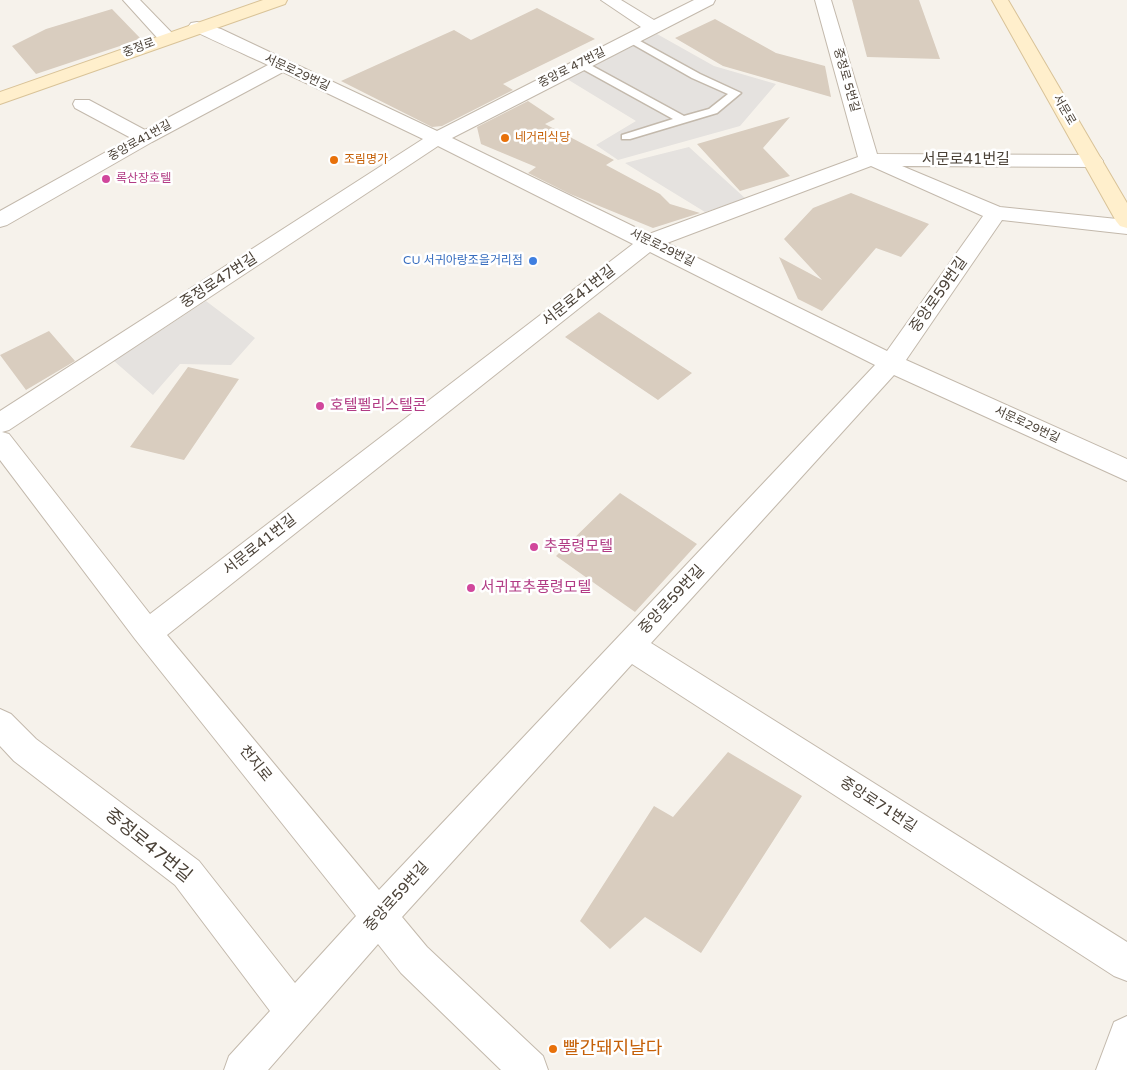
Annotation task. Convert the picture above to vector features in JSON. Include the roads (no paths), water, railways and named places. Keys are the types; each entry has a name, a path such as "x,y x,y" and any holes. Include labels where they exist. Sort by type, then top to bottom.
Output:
{"street":[{"path":"131,0 167,38"},
{"name":"중정로","path":"0,98 197,27 279,0"},
{"path":"610,0 653,27"},
{"name":"중앙로 47번길","path":"437,138 707,0"},
{"name":"중정로 5번길","path":"822,0 869,160"},
{"name":"서문로","path":"1000,0 1127,221"},
{"name":"서문로29번길","path":"197,27 215,33 437,138 891,363 1127,471"},
{"name":"중앙로41번길","path":"0,220 144,138 282,65"},
{"path":"82,104 144,138"},
{"name":"중정로47번길","path":"0,423 322,215 437,138"},
{"path":"869,160 996,213 1127,227"},
{"name":"서문로41번길","path":"148,633 649,242 869,160 1093,161"},
{"name":"중앙로59번길","path":"243,1070 379,916 891,363 996,213"},
{"name":"천지로","path":"0,441 148,633 414,960 529,1070"},
{"name":"중앙로71번길","path":"630,646 1127,964"},
{"name":"중정로47번길","path":"0,724 25,750 187,874 294,1012"},
{"path":"1115,1070 1127,1035"}],"lane":[{"path":"626,137 713,111 736,93 696,76 631,39"},
{"path":"581,64 683,120"}],"place":[{"name":"네거리식당","path":"505,138"},
{"name":"조림명가","path":"334,160"},
{"name":"록산장호텔","path":"106,179"},
{"name":"CU 서귀아랑조을거리점","path":"533,261"},
{"name":"호텔펠리스텔콘","path":"320,406"},
{"name":"추풍령모텔","path":"534,547"},
{"name":"서귀포추풍령모텔","path":"471,588"},
{"name":"빨간돼지날다","path":"553,1049"}]}
